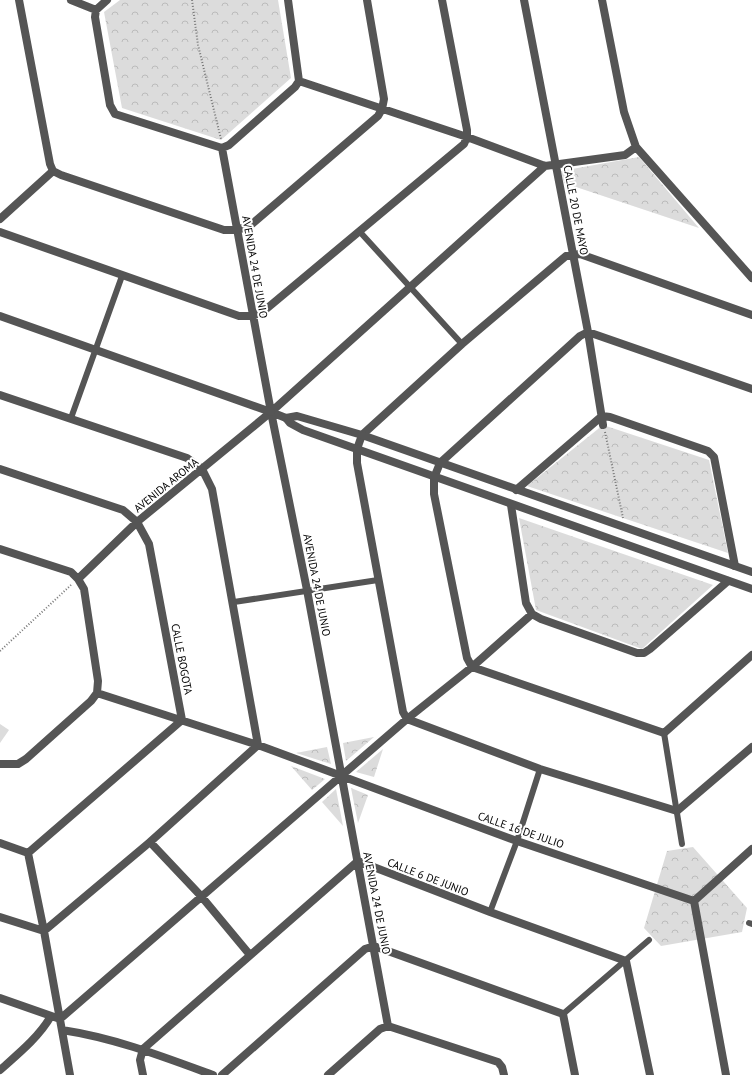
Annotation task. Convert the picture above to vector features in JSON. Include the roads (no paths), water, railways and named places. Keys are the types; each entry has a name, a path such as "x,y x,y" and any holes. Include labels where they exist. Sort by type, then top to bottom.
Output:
{"street":[{"path":"19,0 50,164 53,171 224,230 238,230 252,224 378,116 382,109 384,99 367,0"},
{"path":"71,0 96,10"},
{"path":"107,0 96,10 94,17 110,105 115,114 222,148 234,140 295,87 299,81 288,0"},
{"path":"0,232 239,316 253,316 265,310 464,144 467,137 442,0"},
{"name":"CALLE 20 DE MAYO","path":"524,0 588,332 603,425"},
{"path":"602,0 624,112 636,147 752,278"},
{"path":"299,81 467,137 545,166 556,166 625,155 636,147"},
{"name":"AVENIDA 24 DE JUNIO","path":"222,148 271,412 307,590 388,1026"},
{"name":"AVENIDA AROMA","path":"78,579 137,522 271,412 411,288 545,166"},
{"path":"0,219 53,171"},
{"path":"752,315 580,254 566,256 462,344 362,435 357,449 357,463 378,580 403,712 406,719 540,769 677,811 752,747"},
{"path":"0,316 271,412 286,418 290,423 303,430 434,478 752,589"},
{"path":"752,389 588,332 580,336 440,463 434,478 434,494 467,658 472,667 664,733 752,655"},
{"path":"0,395 187,458 202,469 212,489 234,602 258,745 150,842 44,931"},
{"path":"286,418 297,416 362,435 752,572"},
{"path":"516,490 602,416 610,417 708,451 714,457 735,566"},
{"name":"CALLE BOGOTA","path":"0,469 123,510 137,522 149,544 182,720"},
{"path":"511,505 526,603 532,614 542,619 637,653 644,653 728,581"},
{"path":"0,549 71,572 78,579 84,589 98,681 97,693 92,701 26,759 18,764 0,764"},
{"path":"60,1019 341,777 406,719 472,667 532,614"},
{"name":"CALLE 16 DE JULIO","path":"97,693 258,745 517,841 694,901"},
{"path":"28,853 182,720"},
{"path":"150,842 201,896 250,955"},
{"path":"0,843 28,853"},
{"path":"726,1075 694,901 752,849"},
{"path":"28,853 44,931 70,1075"},
{"path":"143,1075 140,1060 143,1049 358,861"},
{"name":"CALLE 6 DE JUNIO","path":"358,861 490,912 626,961"},
{"path":"0,917 44,931"},
{"path":"222,1075 365,949 374,946 563,1014 575,1075"},
{"path":"626,961 650,1075"},
{"path":"0,998 60,1019"},
{"path":"0,1070 35,1037 51,1016"},
{"path":"328,1075 380,1029 388,1026 498,1062 502,1067 504,1075"},
{"path":"62,1030 82,1033 143,1049 213,1075"}],"lane":[{"path":"360,232 462,344"},
{"path":"71,418 122,276"},
{"path":"234,602 378,580"},
{"path":"664,733 682,844"},
{"path":"490,912 517,841 540,769"},
{"path":"563,1014 649,940"}]}
